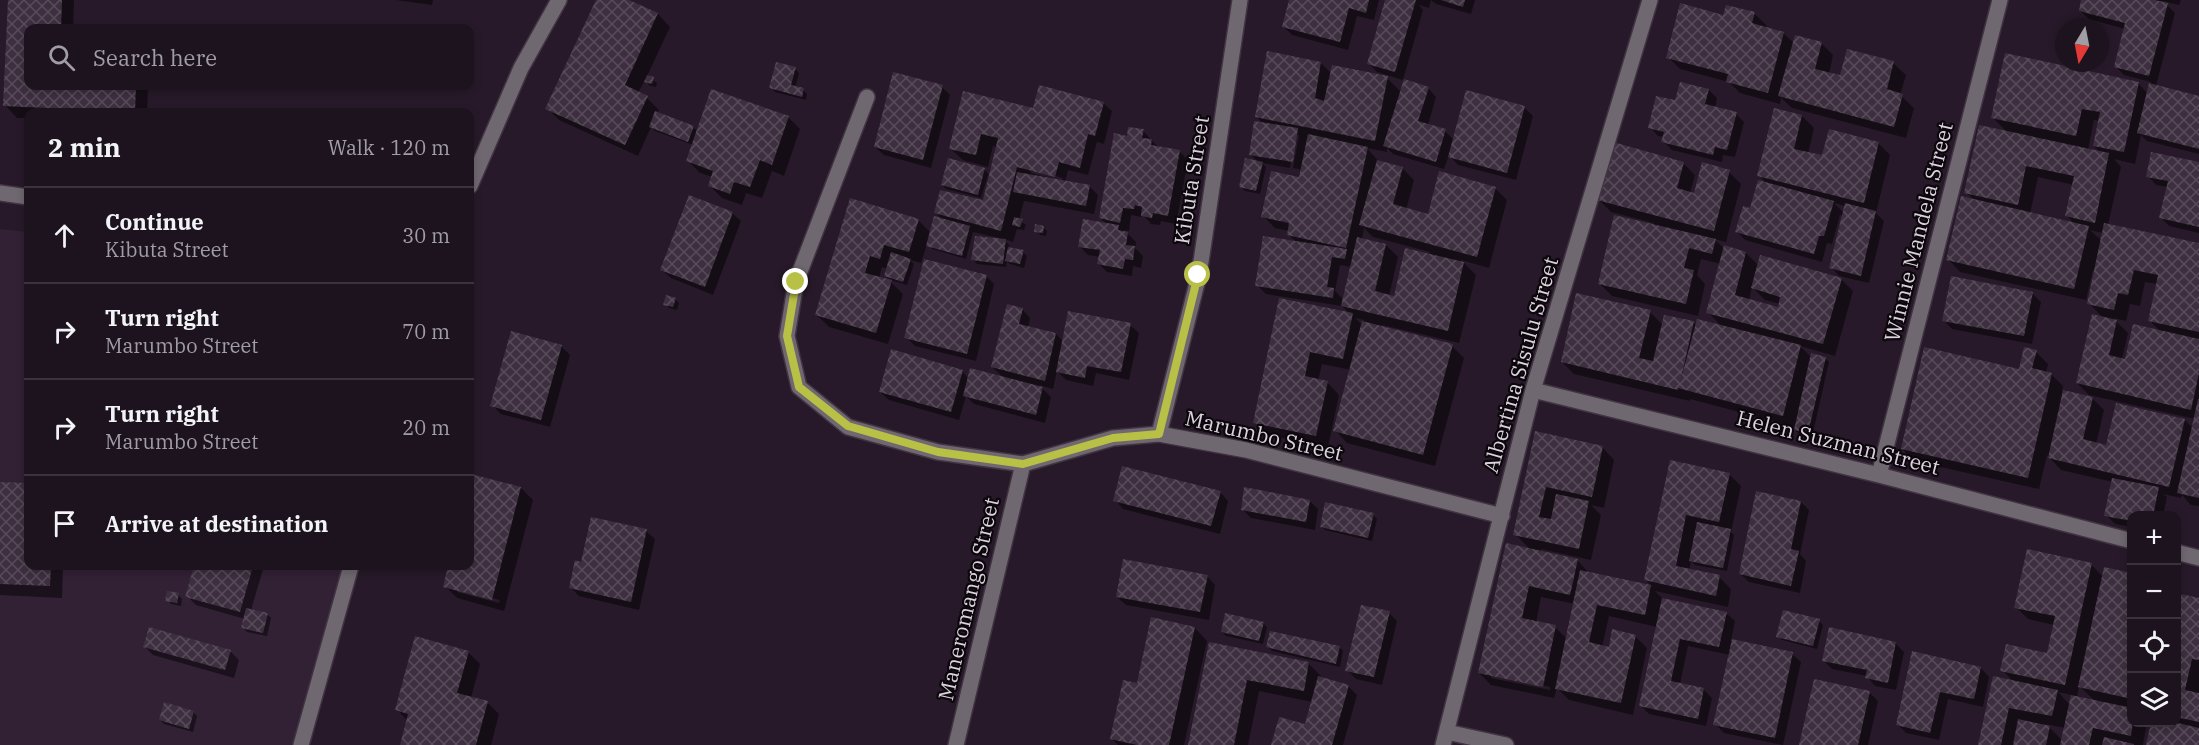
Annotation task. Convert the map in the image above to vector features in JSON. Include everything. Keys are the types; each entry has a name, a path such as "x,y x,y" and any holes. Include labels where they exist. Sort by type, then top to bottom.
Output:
{"street":[{"path":"474,177 521,68 559,0"},
{"name":"Kibuta Street","path":"1159,434 1198,275 1240,0"},
{"name":"Winnie Mandela Street","path":"1879,475 2000,0"},
{"name":"Albertina Sisulu Street","path":"1445,738 1533,390 1652,1"},
{"name":"Marumbo Street","path":"867,97 796,282 787,336 799,387 848,426 938,452 1023,464 1113,438 1159,434 1246,450 1502,516"},
{"path":"0,193 24,196"},
{"name":"Helen Suzman Street","path":"1533,390 2127,539"},
{"name":"Maneromango Street","path":"956,745 1023,464"},
{"path":"2181,553 2199,558"},
{"path":"301,745 350,570"},
{"path":"1445,738 1506,745"}],"shaded area":[{"path":"0,229 24,232 24,570 350,570 301,745 0,745"}],"building":[{"path":"8,0 62,0 61,24 24,24 24,90 136,90 135,108 3,106"},
{"path":"596,0 629,0 658,13 625,85 648,96 625,145 545,109"},
{"path":"1289,0 1369,0 1366,13 1349,8 1340,42 1282,27"},
{"path":"1385,0 1416,0 1395,72 1367,64"},
{"path":"1441,0 1465,0 1463,7"},
{"path":"2081,0 2155,0 2168,3 2149,76 2114,67 2125,23 2079,11"},
{"path":"1680,3 1723,15 1726,5 1755,12 1752,23 1784,32 1768,93 1726,82 1728,74 1666,58"},
{"path":"1795,35 1822,42 1815,69 1840,75 1847,49 1894,61 1887,89 1903,94 1894,127 1778,96"},
{"path":"1267,51 1321,62 1315,98 1324,101 1332,65 1388,76 1375,141 1255,117"},
{"path":"2005,53 2055,64 2055,72 2093,72 2139,82 2124,152 2093,146 2100,112 2082,109 2076,136 1991,118"},
{"path":"776,62 796,67 791,85 804,88 802,97 769,88"},
{"path":"893,72 943,85 923,160 874,147"},
{"path":"647,75 654,77 652,84 644,82"},
{"path":"1404,79 1429,87 1418,121 1446,129 1436,162 1383,146"},
{"path":"1680,82 1709,89 1705,104 1737,112 1727,150 1715,147 1713,155 1661,142 1664,132 1648,128 1656,96 1675,100"},
{"path":"2149,83 2199,96 2199,149 2137,133"},
{"path":"1039,85 1104,102 1095,136 1088,134 1080,168 1059,162 1055,177 1017,167 1001,231 934,213 940,190 983,200 998,138 981,134 976,155 949,149 963,91 1033,108"},
{"path":"711,89 789,116 772,165 760,160 750,187 734,182 730,194 708,186 713,171 686,161"},
{"path":"1466,90 1525,106 1507,173 1448,157"},
{"path":"1774,108 1802,115 1794,149 1822,155 1829,129 1879,142 1864,203 1757,176"},
{"path":"655,111 694,126 688,142 649,127"},
{"path":"1254,121 1298,128 1293,162 1249,155"},
{"path":"1979,125 2109,153 2095,223 2065,216 2074,176 2026,166 2018,205 1964,193"},
{"path":"1128,127 1144,129 1142,138 1152,139 1151,145 1180,150 1168,216 1153,213 1152,218 1141,216 1142,207 1135,205 1134,209 1123,208 1120,223 1099,218 1114,133 1127,136"},
{"path":"1308,134 1368,147 1346,248 1287,235 1289,223 1261,217 1271,171 1299,177"},
{"path":"1613,142 1684,162 1677,188 1694,193 1702,162 1730,170 1714,231 1597,200"},
{"path":"2151,152 2199,162 2199,227 2159,218 2168,181 2146,177"},
{"path":"948,158 985,168 978,195 941,185"},
{"path":"1245,158 1263,162 1256,191 1239,187"},
{"path":"1377,160 1403,167 1393,204 1428,214 1439,171 1496,187 1477,257 1359,225"},
{"path":"1017,172 1090,185 1086,206 1013,192"},
{"path":"1758,180 1834,201 1824,236 1819,236 1814,254 1735,232 1743,206 1750,208"},
{"path":"689,195 733,212 705,287 660,270"},
{"path":"1961,196 2089,226 2074,289 1946,260"},
{"path":"850,198 919,219 909,252 884,245 880,259 870,256 865,273 892,280 876,333 815,315"},
{"path":"1845,203 1876,211 1861,276 1829,268"},
{"path":"1614,215 1716,239 1712,254 1689,248 1684,268 1694,270 1686,304 1598,284"},
{"path":"934,216 970,226 962,256 926,246"},
{"path":"1014,217 1023,219 1020,227 1012,225"},
{"path":"1083,219 1119,225 1118,230 1128,232 1126,245 1135,246 1133,260 1125,259 1123,269 1097,264 1100,250 1078,247"},
{"path":"2104,223 2199,243 2199,332 2148,321 2158,275 2134,270 2128,295 2118,293 2114,310 2087,304"},
{"path":"1035,224 1044,226 1043,233 1034,232"},
{"path":"975,236 1006,239 1003,264 971,260"},
{"path":"1263,236 1347,249 1345,259 1332,257 1327,287 1334,288 1333,298 1255,286"},
{"path":"1357,237 1386,244 1375,291 1394,296 1405,248 1464,262 1448,331 1341,306"},
{"path":"1724,245 1746,252 1735,295 1778,307 1780,297 1751,288 1760,255 1842,278 1823,344 1706,313"},
{"path":"1008,247 1024,250 1020,264 1005,261"},
{"path":"891,252 911,259 903,282 884,276"},
{"path":"924,259 987,275 967,354 904,338"},
{"path":"1951,276 2033,292 2024,336 1942,321"},
{"path":"1576,293 1651,310 1639,358 1653,361 1664,315 1694,321 1680,383 1697,319 1801,345 1783,416 1678,388 1678,390 1561,362"},
{"path":"666,295 676,298 673,307 663,305"},
{"path":"1279,298 1353,313 1343,359 1310,352 1305,376 1328,381 1316,436 1253,423"},
{"path":"1007,304 1023,308 1019,324 1056,333 1045,381 991,367"},
{"path":"1068,311 1131,323 1121,372 1087,366 1085,378 1056,372"},
{"path":"2092,314 2117,320 2109,355 2125,359 2133,324 2199,339 2199,373 2191,410 2076,383"},
{"path":"1362,321 1453,344 1423,455 1333,431"},
{"path":"511,331 562,345 541,420 490,406"},
{"path":"1924,347 2019,369 2024,347 2037,350 2032,368 2052,373 2028,478 1901,449"},
{"path":"891,349 963,370 951,412 879,392"},
{"path":"1811,353 1826,357 1808,433 1794,430"},
{"path":"970,368 1043,387 1036,415 963,396"},
{"path":"2063,390 2093,397 2083,439 2106,445 2116,403 2185,419 2169,487 2048,458"},
{"path":"2199,399 2199,498 2177,493"},
{"path":"1535,431 1603,446 1592,497 1546,487 1539,517 1551,519 1556,494 1589,501 1579,549 1513,535"},
{"path":"1670,460 1730,473 1719,522 1686,515 1676,566 1720,575 1716,596 1644,580"},
{"path":"1122,466 1221,491 1211,526 1113,501"},
{"path":"474,475 521,487 492,600 443,587 447,570 474,570"},
{"path":"2112,478 2159,487 2154,511 2127,511 2127,520 2104,516"},
{"path":"0,482 24,483 24,570 51,570 50,586 0,584"},
{"path":"1244,487 1310,500 1306,522 1241,510"},
{"path":"1756,491 1801,501 1791,549 1799,551 1791,586 1739,574"},
{"path":"1325,502 1374,513 1368,538 1320,527"},
{"path":"591,517 647,529 631,602 569,588 575,560 581,562"},
{"path":"1697,522 1731,529 1723,568 1689,561"},
{"path":"1506,543 1578,559 1570,595 1529,586 1522,618 1556,625 1543,687 1478,673"},
{"path":"2027,549 2092,563 2065,685 2000,671 2006,644 2047,653 2055,616 2014,608"},
{"path":"1123,559 1208,575 1200,612 1116,597"},
{"path":"2104,567 2127,572 2127,698 2078,687"},
{"path":"193,570 252,570 240,612 185,597"},
{"path":"1580,570 1651,585 1645,615 1597,605 1589,642 1609,647 1612,629 1636,635 1621,703 1555,689"},
{"path":"167,591 179,593 177,603 165,601"},
{"path":"2181,594 2199,598 2199,660 2192,659 2185,690 2199,693 2199,722 2181,718"},
{"path":"1662,598 1727,612 1719,647 1680,639 1671,681 1704,688 1698,719 1639,706"},
{"path":"1361,605 1390,611 1374,677 1345,671"},
{"path":"246,608 268,613 263,633 241,628"},
{"path":"1783,610 1820,619 1813,646 1776,637"},
{"path":"1225,613 1264,622 1259,641 1221,632"},
{"path":"1151,617 1195,627 1169,745 1137,745 1110,739 1123,680 1137,683"},
{"path":"149,627 231,650 225,670 143,647"},
{"path":"1829,627 1896,642 1888,683 1865,678 1867,670 1822,661"},
{"path":"1270,631 1340,646 1336,664 1266,647"},
{"path":"415,636 469,651 457,693 488,701 476,745 400,745 408,714 395,710"},
{"path":"1732,639 1793,652 1775,738 1713,725"},
{"path":"1209,642 1309,662 1304,691 1247,680 1234,745 1188,745"},
{"path":"1912,651 1981,667 1974,699 1940,692 1930,733 1896,725"},
{"path":"1318,676 1349,685 1332,745 1271,745 1279,717 1305,724"},
{"path":"1993,676 2058,690 2052,716 2009,708 2001,745 1978,745"},
{"path":"1814,679 1870,691 1858,745 1799,745"},
{"path":"2071,695 2127,707 2127,727 2132,727 2131,736 2093,728 2089,745 2060,745"},
{"path":"164,702 194,711 189,729 159,720"},
{"path":"2018,719 2050,726 2046,745 2013,745"},
{"path":"2181,724 2199,728 2199,745 2146,745 2150,727 2181,727"},
{"path":"2104,737 2134,744 2134,745 2102,745"}],"route":[{"path":"796,282 787,336 799,387 848,426 938,452 1023,464 1113,438 1159,434 1198,275"}]}
